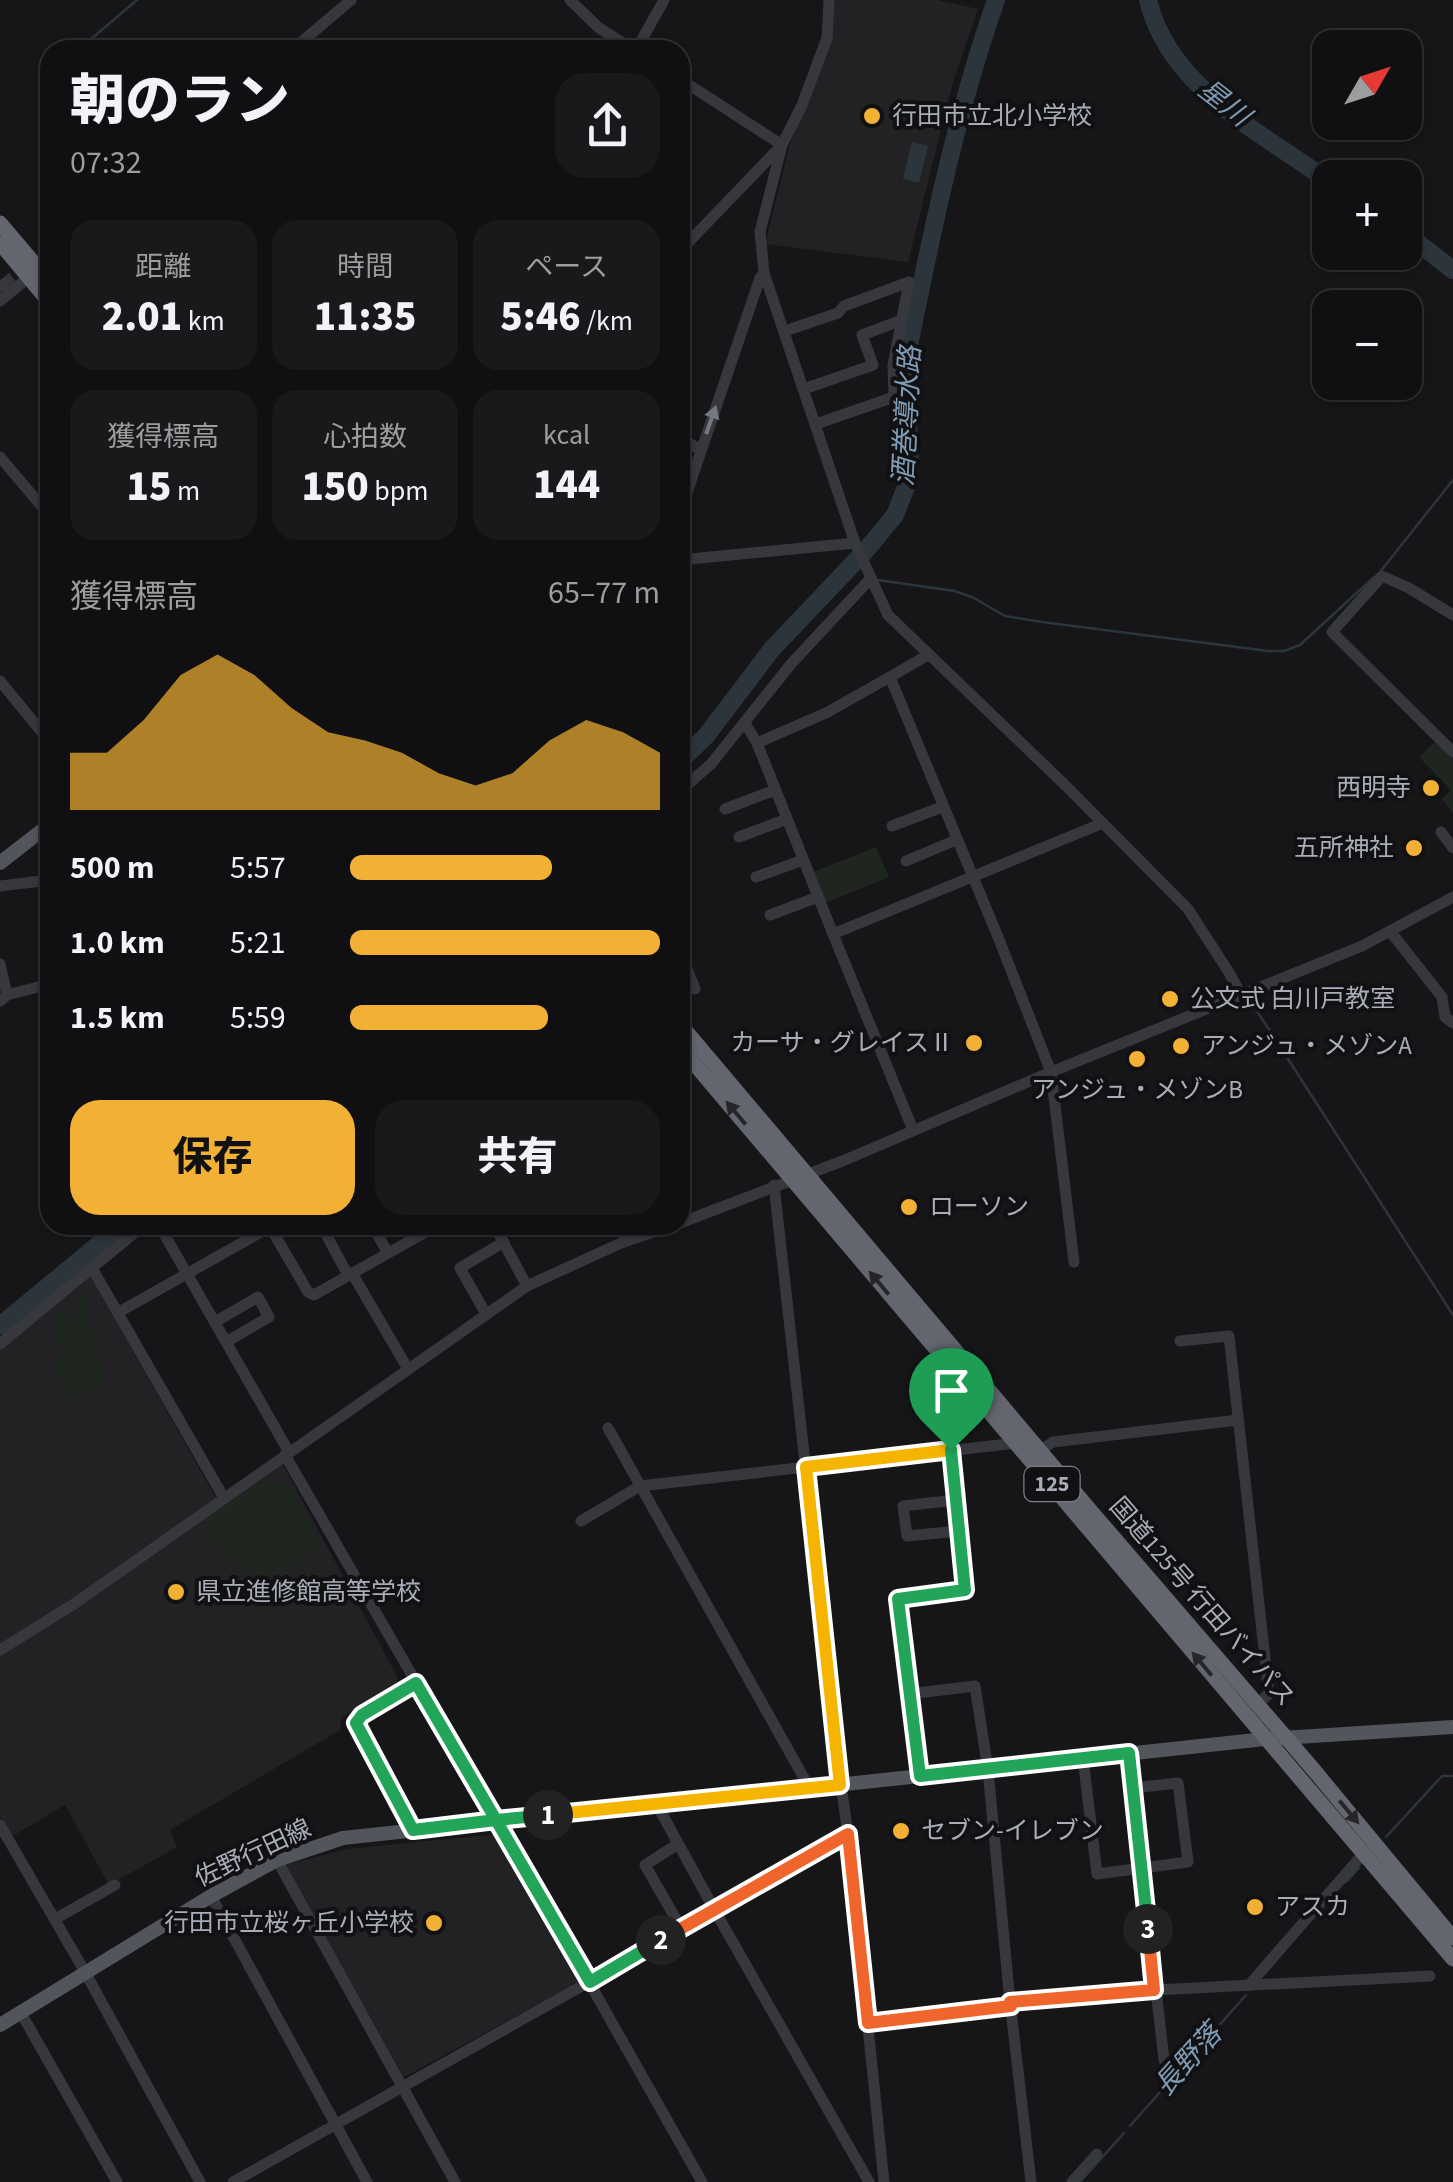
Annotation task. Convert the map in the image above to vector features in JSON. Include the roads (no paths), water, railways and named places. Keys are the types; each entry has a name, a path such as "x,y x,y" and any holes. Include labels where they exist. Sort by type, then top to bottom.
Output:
{"highway":[{"path":"0,223 38,267"},
{"path":"0,243 38,267"},
{"name":"国道125号 行田バイパス","path":"690,1036 1453,1938"},
{"name":"国道125号 行田バイパス","path":"690,1059 1453,1959"}],"main road":[{"path":"0,863 40,832"},
{"name":"佐野行田線","path":"0,2025 211,1896 277,1860 342,1838 1265,1739 1453,1727"}],"street":[{"path":"304,40 351,0"},
{"path":"570,0 599,28 619,40"},
{"path":"641,40 664,0"},
{"path":"829,0 827,38 802,106 782,145 760,232 764,273 856,545 888,615 1103,822 1188,910 1247,993"},
{"path":"690,85 782,145"},
{"path":"690,241 782,145"},
{"path":"0,301 38,267"},
{"path":"690,484 764,273"},
{"path":"784,331 909,282 893,365 894,397 816,424"},
{"path":"804,389 873,365 862,334 902,320"},
{"path":"690,443 702,450"},
{"path":"0,457 40,504"},
{"path":"690,559 856,545"},
{"path":"1453,615 1382,576 1332,632 1453,752"},
{"path":"690,783 712,764 790,664 871,578"},
{"path":"757,743 826,713 928,654"},
{"path":"890,678 1051,1072 1074,1262"},
{"path":"0,682 40,730"},
{"path":"745,724 757,743 912,1130"},
{"path":"726,809 775,790"},
{"path":"892,826 942,807"},
{"path":"739,837 787,818"},
{"path":"833,934 1103,822"},
{"path":"1441,832 1453,848"},
{"path":"906,860 956,840"},
{"path":"756,877 803,860"},
{"path":"0,886 40,881"},
{"path":"770,915 818,896"},
{"path":"690,1219 845,1160 1362,946 1453,897"},
{"path":"1390,931 1442,997 1444,1017 1453,1023"},
{"path":"0,964 4,998 40,987"},
{"path":"690,976 695,988"},
{"path":"1444,1008 1453,990"},
{"path":"774,1186 884,2182"},
{"path":"0,1344 132,1235"},
{"path":"165,1235 702,2182"},
{"path":"119,1312 255,1235"},
{"path":"275,1235 308,1292 314,1295 416,1235"},
{"path":"327,1235 408,1369"},
{"path":"378,1235 388,1253"},
{"path":"500,1235 527,1286"},
{"path":"0,1650 74,1604 527,1286 641,1235"},
{"path":"486,1314 460,1268 504,1242"},
{"path":"92,1268 224,1498"},
{"path":"216,1322 258,1296 270,1317 226,1342"},
{"path":"1180,1341 1229,1336 1268,1694 1258,1704"},
{"path":"1041,1450 1053,1442 1238,1420"},
{"path":"608,1428 809,1787"},
{"path":"581,1521 640,1486 1017,1443"},
{"path":"920,1776 898,1599 965,1590 951,1450"},
{"path":"956,1500 903,1506 907,1536 959,1531"},
{"path":"413,1830 356,1723 362,1715 416,1683"},
{"path":"908,1694 975,1686 988,1770 1032,2182"},
{"path":"1129,1753 1164,2060"},
{"path":"1083,1758 1097,1874 1188,1862 1178,1783 1132,1788"},
{"path":"656,1802 869,2182"},
{"path":"0,1825 5,1843 55,1919 200,2182"},
{"path":"233,2182 848,1834"},
{"path":"678,1844 645,1865 681,1928"},
{"path":"1249,1984 1363,1854"},
{"path":"277,1860 456,2182"},
{"path":"55,1919 115,1885"},
{"path":"211,1896 368,2182"},
{"path":"868,2023 1154,1990 1430,1976"},
{"path":"21,2013 117,2182"},
{"path":"1072,2182 1097,2154"}],"waterway":[{"path":"90,40 137,0"},
{"name":"酒巻導水路","path":"690,751 772,649 895,515 908,482 910,462 908,350 957,130 996,0"},
{"name":"星川","path":"1148,0 1159,31 1197,83 1221,106 1312,170"},
{"name":"星川","path":"1422,246 1453,270"},
{"path":"1380,572 1453,480"},
{"path":"878,580 955,591 1005,616 1284,651 1300,645 1374,577"},
{"path":"1248,997 1453,1315"},
{"name":"酒巻導水路","path":"0,1326 110,1235"},
{"name":"長野落","path":"1386,1837 1442,1776 1453,1776"},
{"name":"長野落","path":"1346,1882 1359,1868"},
{"name":"長野落","path":"1130,2126 1246,1995"},
{"name":"長野落","path":"1080,2182 1124,2133"}],"tunnel":[{"path":"4,284 40,255"}],"place":[{"name":"行田市立北小学校","path":"872,116"},
{"name":"西明寺","path":"1431,788"},
{"name":"五所神社","path":"1414,848"},
{"name":"公文式 白川戸教室","path":"1170,999"},
{"name":"カーサ・グレイスⅡ","path":"974,1043"},
{"name":"アンジュ・メゾンA","path":"1181,1046"},
{"name":"アンジュ・メゾンB","path":"1137,1059"},
{"name":"ローソン","path":"909,1207"},
{"name":"県立進修館高等学校","path":"176,1592"},
{"name":"セブン-イレブン","path":"901,1831"},
{"name":"アスカ","path":"1255,1907"},
{"name":"行田市立桜ヶ丘小学校","path":"434,1923"}]}
